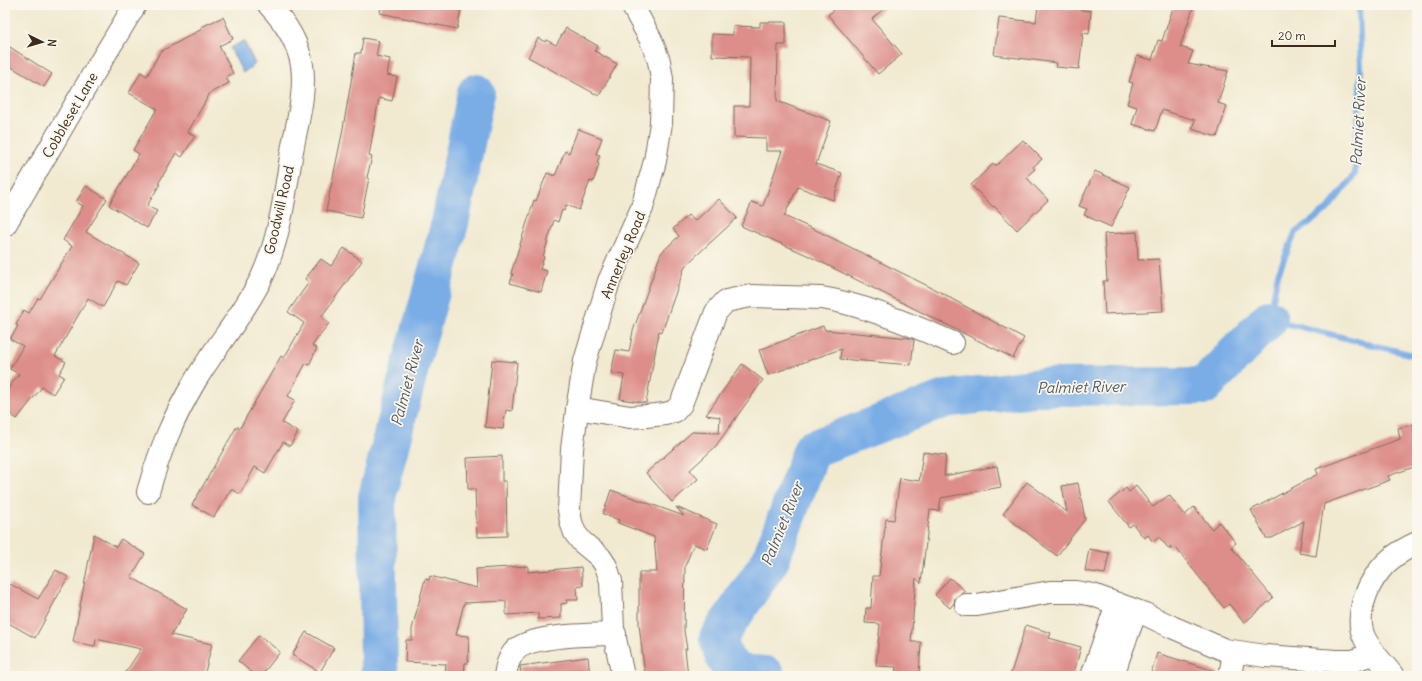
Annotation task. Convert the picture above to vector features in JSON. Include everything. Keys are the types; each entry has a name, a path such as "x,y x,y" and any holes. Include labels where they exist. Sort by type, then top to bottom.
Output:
{"street":[{"name":"Cobbleset Lane","path":"5,225 135,5"},
{"name":"Goodwill Road","path":"148,492 159,453 172,424 196,380 246,305 262,277 272,251 279,226 304,87 301,63 294,40 284,23 269,5"},
{"name":"Annerley Road","path":"623,676 615,634 611,600 611,581 606,566 600,557 575,534 569,510 572,449 585,361 609,281 642,208 655,161 661,123 662,79 659,61 651,40 632,5"},
{"path":"577,408 630,417 675,412 681,404 716,312 726,301 751,296 822,298 865,309 928,332 953,343"},
{"path":"1394,676 1374,653 1365,638 1361,624 1361,615 1372,581 1380,569 1390,559 1417,543"},
{"path":"966,605 977,605 1050,592 1076,592 1092,595 1145,614 1225,650 1234,652 1265,656 1335,669 1374,653"},
{"path":"1092,676 1126,608"},
{"path":"1113,676 1118,657 1126,608"},
{"path":"505,676 507,664 513,652 523,644 544,639 615,634"},
{"path":"1230,676 1234,652"}],"water":[{"path":"244,41 255,64 243,73 230,48"}],"building":[{"path":"381,5 462,5 457,29 380,13"},
{"path":"840,5 888,5 872,19 902,54 878,74 828,15"},
{"path":"1038,5 1068,5 1067,8 1091,11 1089,34 1083,33 1079,69 1056,67 1057,63 994,55 999,18 1036,22"},
{"path":"1174,5 1194,5 1180,47 1193,51 1188,64 1228,71 1218,103 1227,106 1217,137 1192,129 1195,120 1162,110 1155,131 1132,124 1137,107 1127,104 1133,83 1129,82 1137,56 1152,60 1158,40 1162,41"},
{"path":"223,17 233,39 219,46 233,73 226,77 229,83 210,93 188,132 195,136 182,157 176,153 158,184 160,184 147,206 157,211 147,228 109,205 139,154 133,150 157,109 129,93 141,72 147,76 160,52 202,29 201,27"},
{"path":"760,22 786,22 786,45 778,45 777,101 831,121 816,164 842,173 833,200 798,187 784,216 822,233 950,297 1024,338 1013,358 807,255 741,226 752,202 763,206 782,151 766,151 766,138 734,137 734,106 749,106 750,57 712,56 712,34 733,35 733,26 760,27"},
{"path":"566,28 598,46 595,51 617,64 599,96 528,57 538,38 556,45"},
{"path":"363,38 379,41 376,56 390,59 387,75 397,77 392,101 379,98 369,156 372,157 367,177 369,178 361,218 326,211 342,134 356,53 361,53"},
{"path":"5,44 52,74 44,87 5,63"},
{"path":"578,129 602,138 596,154 600,155 597,163 599,164 593,182 590,181 579,210 566,205 564,211 562,210 558,222 554,220 540,269 547,271 541,292 510,283 513,274 511,273 534,200 536,201 547,173 555,176 565,151 569,153"},
{"path":"1023,140 1042,159 1033,167 1035,169 1026,177 1048,200 1017,230 971,185 993,164 997,165"},
{"path":"1095,171 1130,187 1111,227 1084,215 1087,209 1079,206"},
{"path":"86,186 107,199 86,232 139,263 126,285 118,281 103,307 88,298 55,356 66,362 59,374 64,377 53,394 42,387 17,419 5,410 5,393 19,374 10,369 23,346 10,339 18,326 16,325 24,310 29,313 38,298 40,299 72,246 63,240 83,206 76,202"},
{"path":"719,199 737,218 685,266 662,332 659,331 646,403 620,399 624,375 611,373 616,350 629,352 633,331 661,253 679,236 673,229 688,215 695,221"},
{"path":"1137,232 1138,260 1159,259 1163,311 1105,314 1103,281 1107,281 1104,234"},
{"path":"344,248 362,261 321,317 329,323 312,346 317,348 309,365 306,363 288,396 295,400 282,423 298,432 290,446 283,442 265,473 255,467 240,494 231,489 214,517 192,505 237,426 240,428 281,356 284,358 304,323 288,312 309,282 305,279 321,259 331,266"},
{"path":"823,326 825,330 910,338 914,340 911,365 840,359 841,349 768,375 759,350"},
{"path":"492,360 517,362 512,411 506,410 503,429 485,427"},
{"path":"742,364 763,380 715,447 690,470 698,479 672,502 646,473 692,432 719,433 720,417 706,415"},
{"path":"1417,424 1417,466 1388,476 1390,480 1324,504 1316,556 1299,553 1304,521 1272,538 1266,538 1251,510 1318,474 1316,469 1400,439 1398,428"},
{"path":"923,452 946,455 944,476 997,466 1001,487 941,498 939,511 930,510 921,583 916,578 911,642 921,642 919,676 895,676 896,667 876,666 880,624 865,623 866,608 871,608 873,576 879,576 886,519 894,520 900,478 919,481"},
{"path":"502,456 502,481 506,481 507,536 477,537 475,489 468,489 467,458"},
{"path":"1027,482 1067,512 1062,486 1078,483 1085,519 1057,556 1003,514"},
{"path":"1136,486 1153,507 1169,495 1185,515 1194,507 1212,529 1219,522 1236,543 1231,547 1273,598 1244,623 1229,604 1224,608 1176,548 1173,549 1170,546 1170,550 1159,537 1153,542 1148,535 1144,538 1133,524 1129,527 1109,502 1126,488 1129,492"},
{"path":"611,490 684,516 676,507 717,524 707,549 694,544 685,566 684,631 687,649 685,649 688,676 645,676 639,624 639,572 657,572 654,537 618,523 619,520 603,514"},
{"path":"94,534 116,547 121,539 145,554 131,577 187,609 171,635 212,644 204,676 123,676 141,649 96,639 95,646 73,642"},
{"path":"1089,549 1109,553 1105,574 1085,571"},
{"path":"528,566 528,572 581,567 583,586 577,587 578,600 566,600 567,603 561,604 561,618 538,619 538,613 506,615 506,601 464,603 456,635 469,636 468,663 465,663 464,675 445,674 446,664 405,662 406,640 412,640 412,629 425,579 429,580 430,576 477,588 476,569"},
{"path":"56,570 68,577 35,638 5,621 5,594 10,584 38,599"},
{"path":"950,578 965,591 955,598 954,603 950,608 935,595"},
{"path":"1026,625 1051,633 1049,638 1081,647 1073,676 1010,676"},
{"path":"306,632 334,648 320,672 292,655"},
{"path":"259,635 280,652 261,676 256,676 238,661"},
{"path":"1157,653 1218,672 1218,676 1150,676"},
{"path":"588,657 590,676 521,676 520,666"}],"waterway":[{"name":"Palmiet River","path":"1359,5 1361,70 1355,174 1328,209 1295,233 1278,274 1269,319 1417,356"},
{"name":"Palmiet River","path":"381,676 379,667 377,497 410,368 450,223 476,93"},
{"name":"Palmiet River","path":"766,676 739,673 725,660 718,638 770,561 812,449 945,399 1041,387 1204,386 1269,319"}]}
